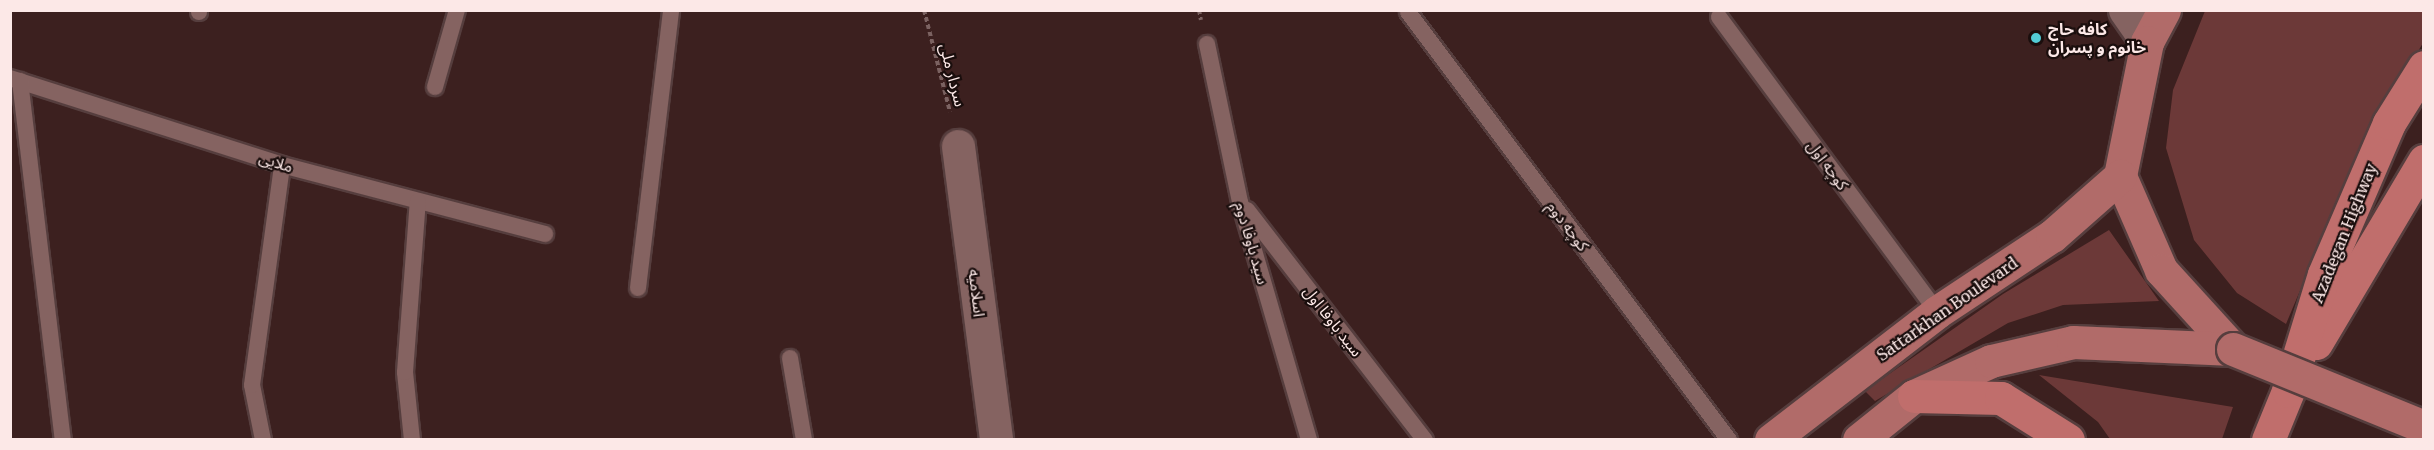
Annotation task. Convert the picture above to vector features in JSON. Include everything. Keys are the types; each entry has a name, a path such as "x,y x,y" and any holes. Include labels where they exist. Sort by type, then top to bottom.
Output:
{"highway":[{"name":"Azadegan Highway","path":"2268,440 2288,391 2324,274 2389,123 2424,67"},
{"path":"2288,391 2424,161"},
{"path":"1914,396 2001,398 2068,440"}],"main road":[{"path":"2164,10 2147,42 2120,176 2161,270 2233,349"},
{"name":"Sattarkhan Boulevard","path":"1771,440 1937,312 2052,237 2120,176"},
{"path":"1859,440 1914,396 1991,361 2073,342 2233,349 2424,427"}],"street":[{"path":"2126,10 2147,42"},
{"name":"اسلامیه","path":"958,146 996,440"}],"lane":[{"path":"435,87 457,10"},
{"path":"638,288 671,10"},
{"name":"کوچه دوم","path":"1408,12 1729,440"},
{"name":"کوچه اول","path":"1719,17 1937,312"},
{"name":"سید باوفا دوم","path":"1207,44 1240,202 1310,440"},
{"path":"15,80 63,440"},
{"name":"ملایی","path":"15,80 282,165 545,234"},
{"path":"263,440 252,385 282,165"},
{"path":"412,440 405,372 418,201"},
{"name":"سید باوفا اول","path":"1240,202 1425,440"},
{"path":"790,358 804,440"}],"path":[{"name":"سردار ملی","path":"924,10 958,146"}],"shaded area":[{"path":"2205,11 2423,11 2423,43 2360,148 2286,324 2237,293 2194,240 2166,148 2173,90"},
{"path":"2109,230 2159,301 2063,305 2008,323 1875,401 1865,391 2003,294"},
{"path":"2039,375 2233,407 2222,439 2110,439 2098,422"}],"place":[{"name":"کافه حاج‌ خانوم‌ و پسران","path":"2036,38"}]}
